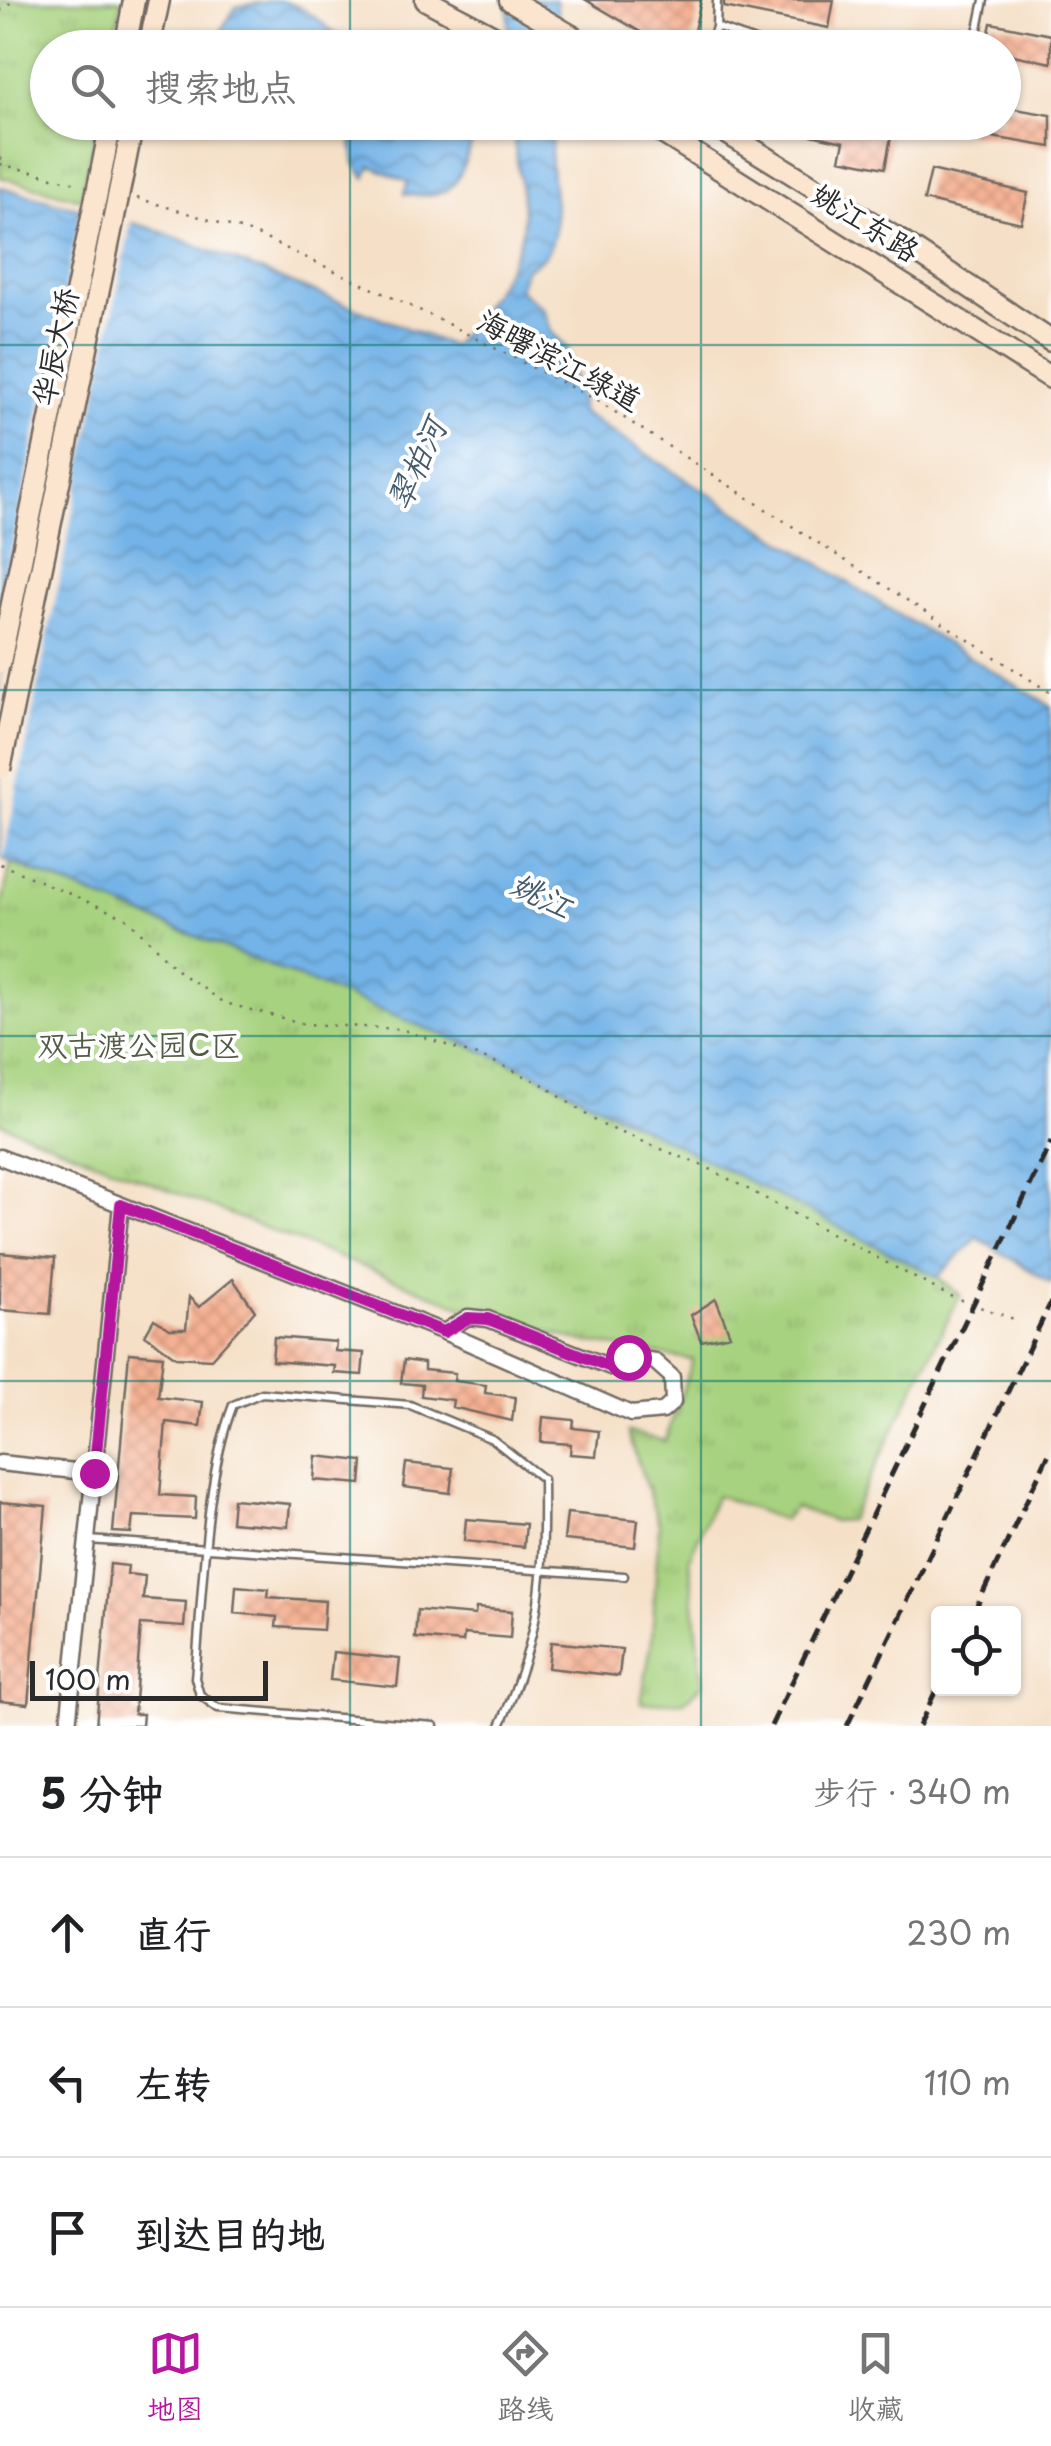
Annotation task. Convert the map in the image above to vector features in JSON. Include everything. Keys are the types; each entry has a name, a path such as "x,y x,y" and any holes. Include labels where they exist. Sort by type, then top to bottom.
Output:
{"main road":[{"path":"128,30 134,0"},
{"path":"153,30 159,0"},
{"path":"426,0 482,30"},
{"path":"510,0 565,30"},
{"path":"112,140 113,170"},
{"path":"113,170 126,140"},
{"name":"姚江东路","path":"674,140 1051,378"},
{"name":"姚江东路","path":"738,140 1051,341"},
{"name":"华辰大桥","path":"0,662 113,170"},
{"name":"华辰大桥","path":"0,769 113,170"}],"street":[{"path":"0,1157 444,1332 631,1414 663,1411 672,1402 672,1377 654,1361 628,1357 613,1368 488,1319 468,1318 444,1332"},
{"path":"68,1726 121,1205"},
{"path":"0,1463 94,1473"}],"lane":[{"path":"715,30 716,0"},
{"path":"978,30 984,0"},
{"path":"716,27 724,30"},
{"path":"434,1726 218,1708 200,1695 195,1678 207,1548 224,1428 233,1405 262,1394 410,1405 492,1439 543,1478 545,1570 538,1624 500,1726"},
{"path":"87,1540 624,1576"}],"path":[{"path":"0,11 14,0"},
{"path":"0,161 89,186"},
{"name":"海曙滨江绿道","path":"124,195 253,233 446,323 594,399 1051,692"},
{"path":"0,864 128,919 180,973 225,1003 305,1024 401,1029 497,1063 542,1084 600,1124 708,1168 951,1297 1014,1320"}],"green space":[{"path":"0,0 122,0 116,30 30,30 30,140 93,140 81,199 0,177"},
{"name":"双古渡公园C区","path":"11,863 523,1067 938,1277 960,1295 849,1520 833,1521 795,1507 783,1520 716,1495 689,1559 703,1684 684,1701 641,1703 652,1640 659,1524 628,1432 665,1441 693,1360 576,1340 456,1304 0,1123 0,912"}],"water":[{"path":"275,0 303,9 332,30 222,30 236,7"},
{"path":"508,0 556,0 560,30 509,30"},
{"path":"351,140 473,140 454,184 436,194 404,194 408,182 371,166 365,178 355,164"},
{"path":"514,140 552,140 554,236 540,260 526,268 519,289 544,310 551,331 568,349 582,413 899,615 1051,706 1051,1283 977,1238 938,1277 523,1067 0,858 0,187 154,229 452,346 508,268 521,234 522,198"}],"pier":[{"path":"82,204 132,218 2,864 0,609"}],"building":[{"path":"586,0 701,0 694,30 637,30"},
{"path":"724,0 834,0 829,28 724,7"},
{"path":"991,23 1051,35 1051,63 1021,57 1021,30 990,30"},
{"path":"1021,110 1051,115 1051,147 1010,140 1021,140"},
{"path":"835,140 890,140 885,168 840,159 844,142"},
{"path":"931,170 1028,193 1021,223 924,200"},
{"path":"0,1253 55,1258 50,1314 0,1310"},
{"path":"233,1279 255,1311 211,1359 176,1357 145,1335 154,1319 170,1329 186,1329 189,1297 199,1307"},
{"path":"716,1299 730,1335 701,1341 691,1315"},
{"path":"274,1337 336,1342 335,1351 364,1353 362,1375 334,1373 335,1366 272,1361"},
{"path":"129,1353 163,1356 158,1397 203,1402 200,1426 166,1422 160,1495 196,1497 195,1519 133,1516 131,1533 113,1532"},
{"path":"404,1360 424,1363 424,1370 455,1373 454,1381 486,1385 485,1393 515,1397 512,1421 452,1407 453,1400 421,1396 422,1385 401,1383"},
{"path":"543,1417 574,1420 573,1428 599,1431 596,1456 570,1454 571,1444 541,1442"},
{"path":"316,1456 363,1461 361,1484 314,1480"},
{"path":"406,1463 453,1468 450,1493 403,1487"},
{"path":"233,1499 290,1504 288,1527 231,1522"},
{"path":"0,1502 46,1506 28,1704 0,1701"},
{"path":"567,1513 638,1520 635,1547 564,1540"},
{"path":"466,1519 526,1524 524,1547 464,1541"},
{"path":"110,1564 128,1566 127,1574 145,1576 143,1599 186,1602 184,1627 141,1624 134,1714 143,1714 142,1726 96,1726"},
{"path":"236,1586 269,1589 268,1597 325,1601 323,1630 276,1627 277,1617 234,1613"},
{"path":"476,1608 512,1611 510,1638 464,1634 463,1642 415,1638 417,1610 475,1615"},
{"path":"551,1642 622,1649 619,1676 548,1668"},
{"path":"333,1652 400,1659 397,1687 330,1680"}],"railway":[{"path":"771,1726 1051,1142"},
{"path":"847,1726 1051,1302"},
{"path":"977,1606 1051,1449"},
{"path":"919,1726 933,1696"}],"route":[{"path":"94,1473 121,1205 444,1332 468,1318 488,1319 613,1368 628,1357"}],"water label":[{"name":"翠柏河","path":"417,464"},
{"name":"姚江","path":"541,896"}]}
